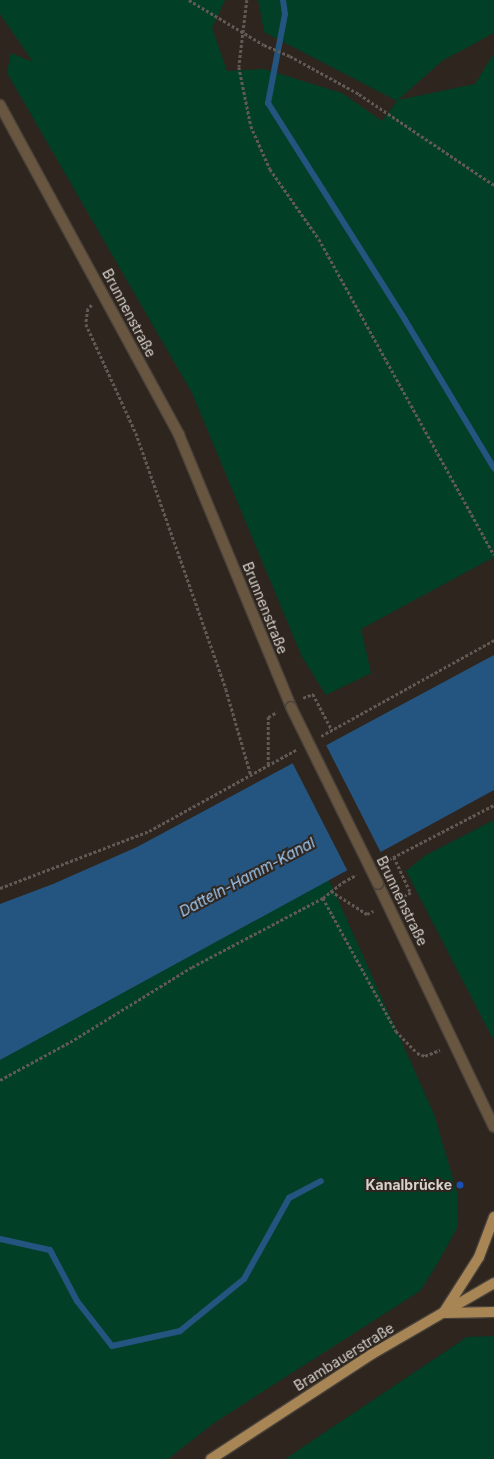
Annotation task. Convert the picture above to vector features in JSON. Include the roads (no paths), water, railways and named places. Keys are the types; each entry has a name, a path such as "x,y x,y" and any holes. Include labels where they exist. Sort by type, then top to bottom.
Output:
{"main road":[{"path":"443,1313 479,1257 494,1216"},
{"name":"Brambauerstraße","path":"211,1459 372,1354 494,1283"},
{"path":"443,1313 494,1312"}],"street":[{"name":"Brunnenstraße","path":"0,105 105,296 179,435 291,707 378,884 494,1127"}],"water":[{"name":"Datteln-Hamm-Kanal","path":"494,655 494,790 0,1060 0,904 53,884 137,847"}],"waterway":[{"path":"283,0 285,14 268,103 405,320 494,468"},
{"path":"0,1239 50,1250 77,1301 112,1346 180,1331 244,1279 289,1198 321,1181"}],"place":[{"name":"Kanalbrücke","path":"460,1185"}]}
